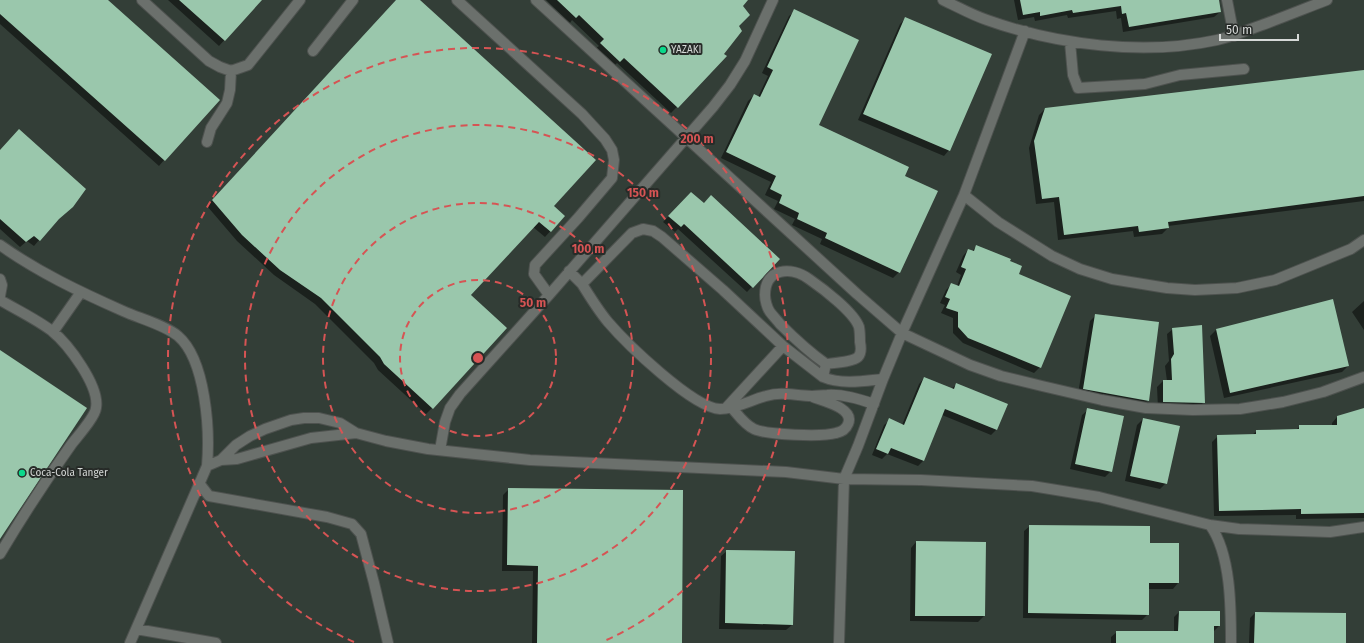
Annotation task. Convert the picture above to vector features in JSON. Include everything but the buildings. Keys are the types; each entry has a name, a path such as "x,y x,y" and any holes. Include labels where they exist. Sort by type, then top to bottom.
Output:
{"street":[{"path":"142,0 209,61 232,71 248,65 300,0"},
{"path":"313,51 353,0"},
{"path":"457,0 582,114 605,139 612,150 614,160 612,178 535,265 534,274 549,295"},
{"path":"536,0 857,294 902,333 970,365 1001,376 1102,400 1146,408 1193,410 1240,409 1283,402 1323,392 1364,377"},
{"path":"440,450 445,422 450,408 460,394 549,295 713,107 745,61 773,0"},
{"path":"943,0 987,20 1024,31 1070,42 1132,48 1198,43 1234,36 1327,0"},
{"path":"1227,0 1234,36"},
{"path":"839,643 844,479 902,333 964,195 1024,31"},
{"path":"1070,42 1072,75 1078,88 1145,84 1180,75 1244,69"},
{"path":"207,142 210,128 227,103 232,71"},
{"path":"964,195 998,222 1052,256 1080,269 1112,279 1167,288 1195,290 1237,288 1275,280 1351,249 1364,240"},
{"path":"582,284 632,233 643,229 653,231 662,237 711,280 783,346 824,377 840,382 883,379"},
{"path":"0,245 55,279 170,331 178,336 190,350 204,394 208,435 207,466 130,643"},
{"path":"784,270 795,271 805,276 832,297 855,320 859,327 861,348 859,356 850,361 826,364 813,355 784,328 770,312 766,303 765,291 767,283 775,273 784,270"},
{"path":"570,271 582,284 608,322 667,378 702,403 718,409 729,408 766,396 778,393 789,393 811,396 849,396 874,404"},
{"path":"0,280 2,285 0,296"},
{"path":"52,332 81,292"},
{"path":"0,300 52,332 67,347 85,371 92,384 97,407 0,554"},
{"path":"729,408 783,346"},
{"path":"824,377 826,364"},
{"path":"729,408 748,425 754,429 764,432 823,435 835,434 844,430 848,424 849,418 843,409 811,396"},
{"path":"222,460 236,445 250,436 272,427 304,418 319,418 331,420 356,433 410,446 530,460 786,472 844,479 935,480 1032,486 1099,497 1210,526 1238,529 1330,532 1364,527"},
{"path":"207,466 222,460 237,459 311,438 356,433"},
{"path":"200,483 209,496 327,517 352,524 361,534 388,643"},
{"path":"1210,526 1218,540 1227,573 1231,643"},
{"path":"136,629 216,643"}],"shaded area":[{"path":"0,0 1364,0 1364,643 0,643"}],"place":[{"name":"YAZAKI","path":"663,50"},
{"name":"Coca-Cola Tanger","path":"22,473"}]}
